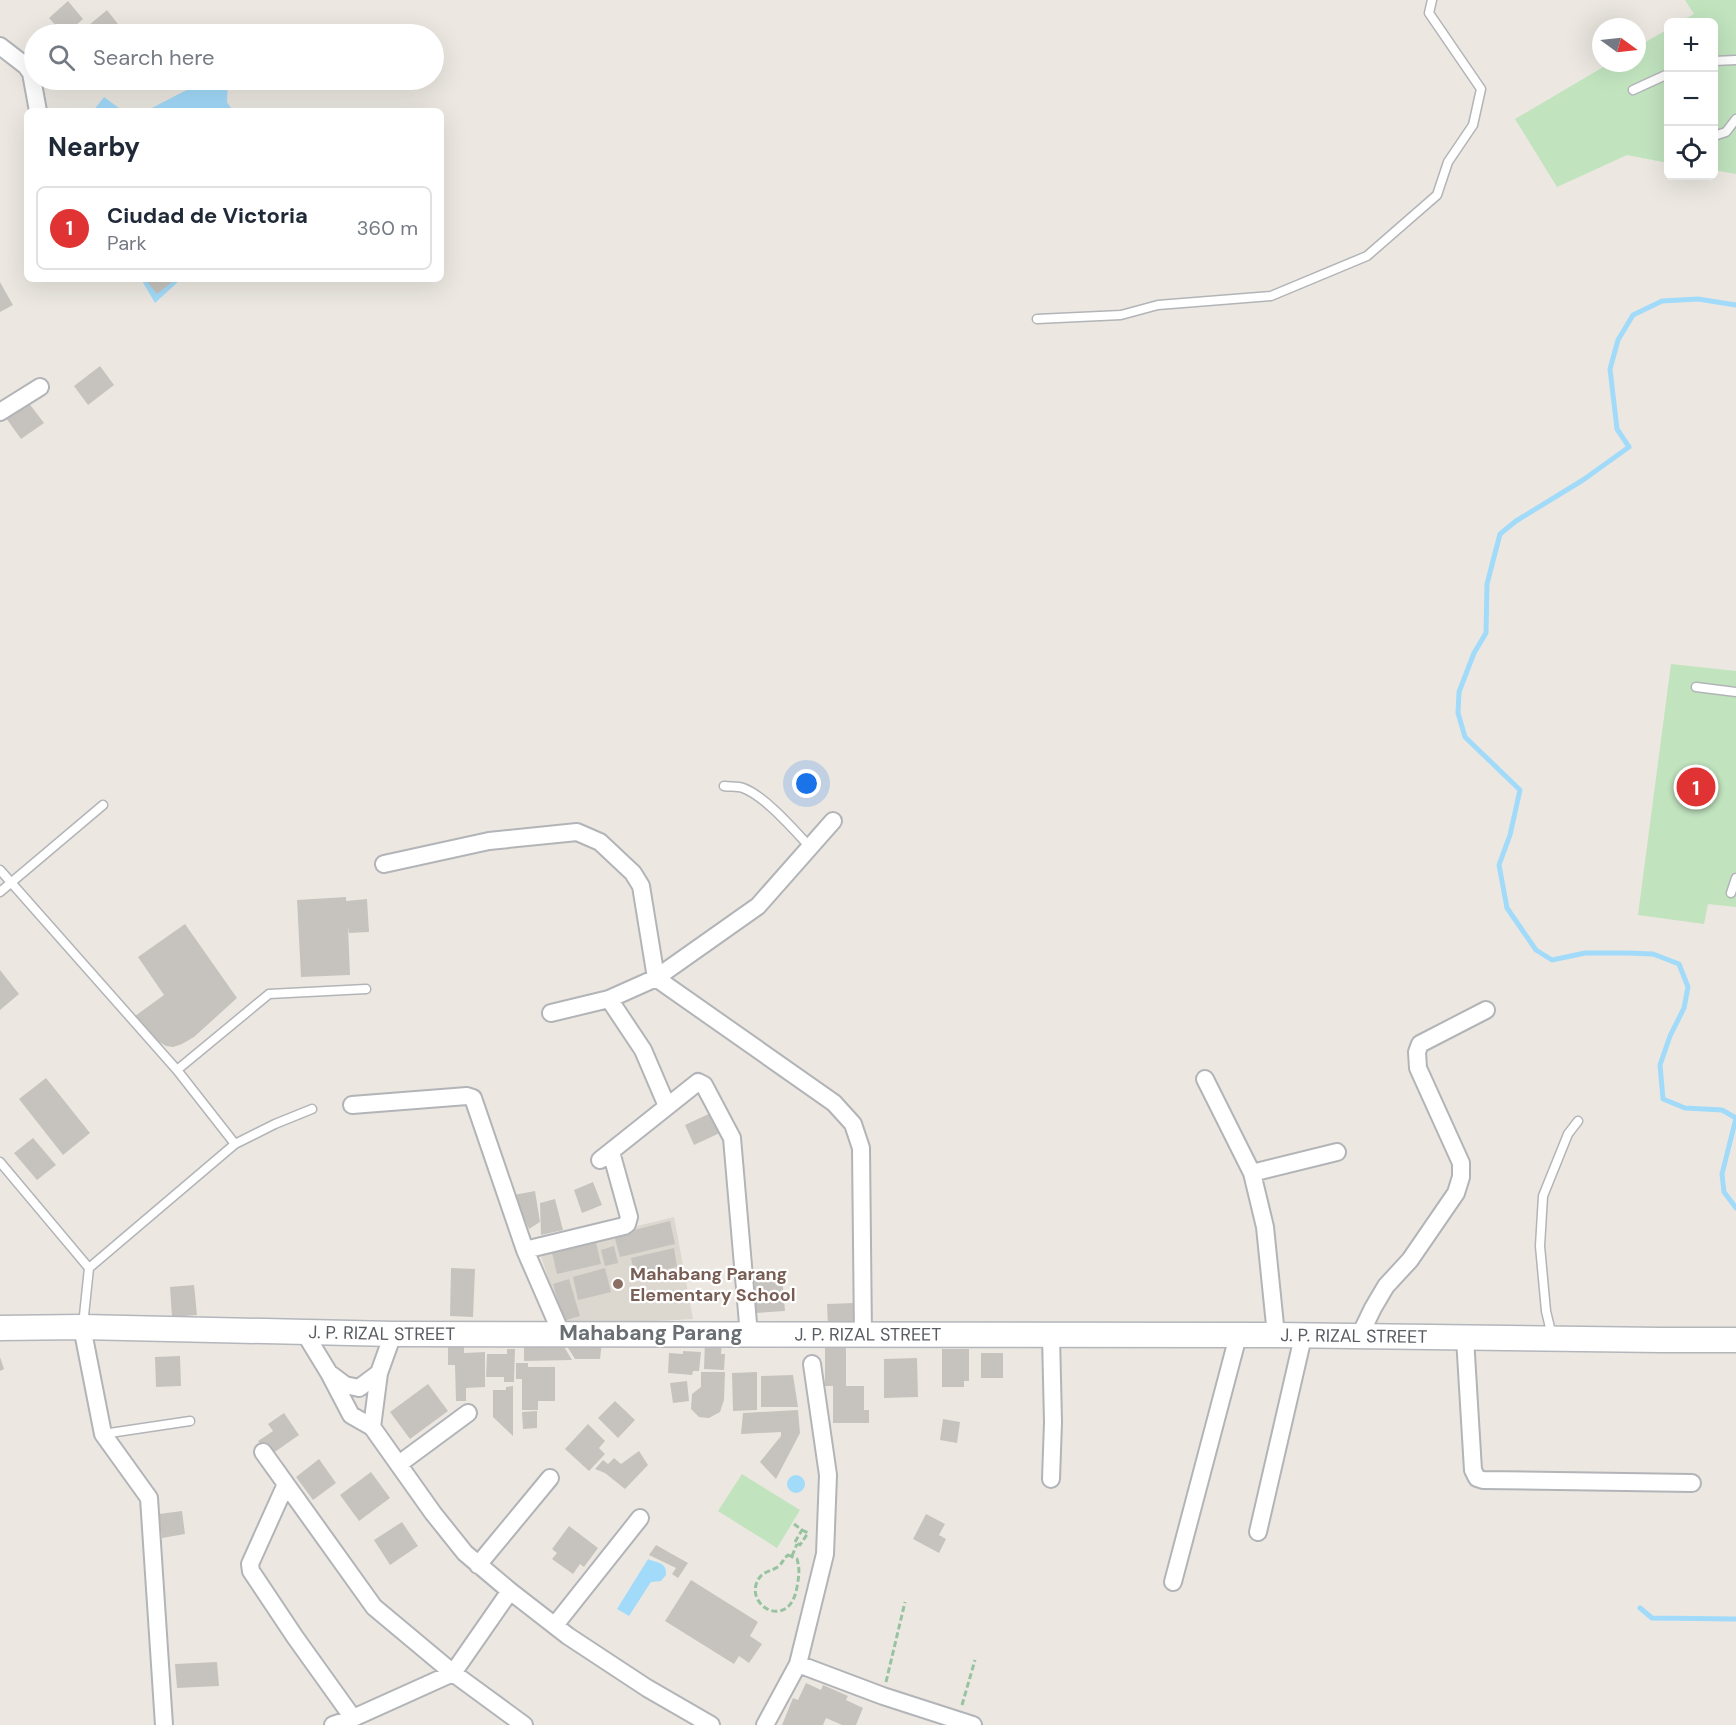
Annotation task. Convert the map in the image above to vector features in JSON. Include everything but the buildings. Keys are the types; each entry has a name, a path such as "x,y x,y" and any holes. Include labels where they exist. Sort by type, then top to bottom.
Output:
{"main road":[{"name":"J. P. RIZAL STREET","path":"0,1328 393,1334 1276,1335 1736,1340"}],"street":[{"path":"0,46 24,64"},
{"path":"34,90 37,108"},
{"path":"0,412 40,387"},
{"path":"551,1013 609,999 656,978 758,906 833,821"},
{"path":"384,864 489,841 577,832 600,842 633,873 641,886 656,978 834,1103 853,1124 861,1148 863,1336"},
{"path":"609,999 643,1050 667,1106"},
{"path":"1359,1337 1386,1287 1410,1260 1456,1193 1461,1177 1461,1163 1418,1068 1417,1052 1420,1044 1486,1010"},
{"path":"1205,1079 1252,1173 1266,1227 1276,1335"},
{"path":"525,1250 627,1224 629,1217 606,1156 698,1082 702,1083 732,1138 749,1335"},
{"path":"352,1105 467,1096 473,1098 525,1250 562,1335"},
{"path":"1252,1173 1337,1152"},
{"path":"82,1328 103,1434 149,1498 164,1725"},
{"path":"304,1332 351,1415 372,1427 433,1514 465,1553 555,1625 647,1688 711,1725"},
{"path":"372,1427 379,1373 393,1334"},
{"path":"1051,1336 1053,1422 1051,1479"},
{"path":"1173,1582 1238,1336"},
{"path":"1258,1532 1303,1336"},
{"path":"1465,1338 1473,1470 1477,1478 1483,1480 1692,1483"},
{"path":"765,1725 798,1664 825,1554 828,1476 812,1364"},
{"path":"329,1373 345,1385 359,1388 379,1373"},
{"path":"399,1464 468,1413"},
{"path":"262,1452 374,1607 453,1673 524,1725"},
{"path":"478,1565 550,1478"},
{"path":"285,1484 250,1564 250,1571 353,1718"},
{"path":"555,1625 640,1518"},
{"path":"333,1725 453,1673 510,1591"},
{"path":"798,1664 883,1696 965,1723"}],"lane":[{"path":"1037,319 1121,315 1158,305 1271,296 1367,256 1437,195 1448,162 1473,125 1481,88 1429,13 1432,0"},
{"path":"1718,61 1736,60"},
{"path":"1634,90 1664,76"},
{"path":"1718,134 1726,132 1736,119"},
{"path":"1696,687 1736,692"},
{"path":"724,786 741,787 753,793 785,820 810,847"},
{"path":"0,892 103,805"},
{"path":"0,870 177,1070 235,1144"},
{"path":"1731,893 1736,878"},
{"path":"177,1070 269,994 366,989"},
{"path":"82,1328 89,1268 235,1144 312,1109"},
{"path":"1552,1339 1546,1311 1540,1246 1543,1197 1568,1134 1578,1121"},
{"path":"0,1162 89,1268"},
{"path":"103,1434 190,1421"}],"path":[{"path":"792,1556 798,1544 801,1545 808,1533 794,1524"},
{"path":"788,1555 792,1556 797,1559 800,1573 796,1597 793,1603 783,1610 776,1612 769,1610 760,1605 756,1599 756,1584 762,1574 781,1565 788,1555"},
{"path":"883,1696 905,1602"},
{"path":"965,1723 975,1660"}],"shaded area":[{"name":"Mahabang Parang Elementary School","path":"674,1217 693,1319 564,1326 539,1250"}],"green space":[{"path":"1685,0 1736,0 1736,174 1718,171 1718,18 1686,18 1694,14"},
{"path":"1664,31 1664,162 1627,155 1557,187 1515,119 1595,72 1646,72 1646,42"},
{"path":"1671,664 1736,671 1736,907 1708,904 1704,924 1638,915"},
{"path":"742,1474 800,1510 777,1548 718,1511"}],"water":[{"path":"187,90 228,90 227,102 231,108 152,108"},
{"path":"104,97 119,108 95,108"},
{"path":"143,282 178,282 155,303"},
{"path":"796,1475 802,1478 805,1484 802,1490 796,1493 790,1490 787,1484 790,1478"},
{"path":"648,1559 663,1565 666,1575 661,1581 651,1582 629,1616 617,1609"}],"waterway":[{"path":"1736,305 1698,299 1662,301 1633,315 1618,340 1610,369 1617,429 1629,447 1583,480 1516,521 1500,534 1487,584 1486,633 1474,653 1459,692 1458,713 1465,737 1520,790 1510,835 1499,865 1507,908 1536,950 1552,960 1585,953 1628,953 1653,954 1679,964 1688,987 1684,1008 1670,1036 1660,1065 1663,1099 1685,1108 1722,1110 1736,1118 1722,1174 1724,1192 1736,1208"},
{"path":"1640,1608 1652,1618 1736,1619"}],"place":[{"name":"Ciudad de Victoria","path":"1696,787"},
{"name":"Mahabang Parang Elementary School","path":"618,1284"}],"district":[{"name":"Mahabang Parang","path":"651,1333"}]}
